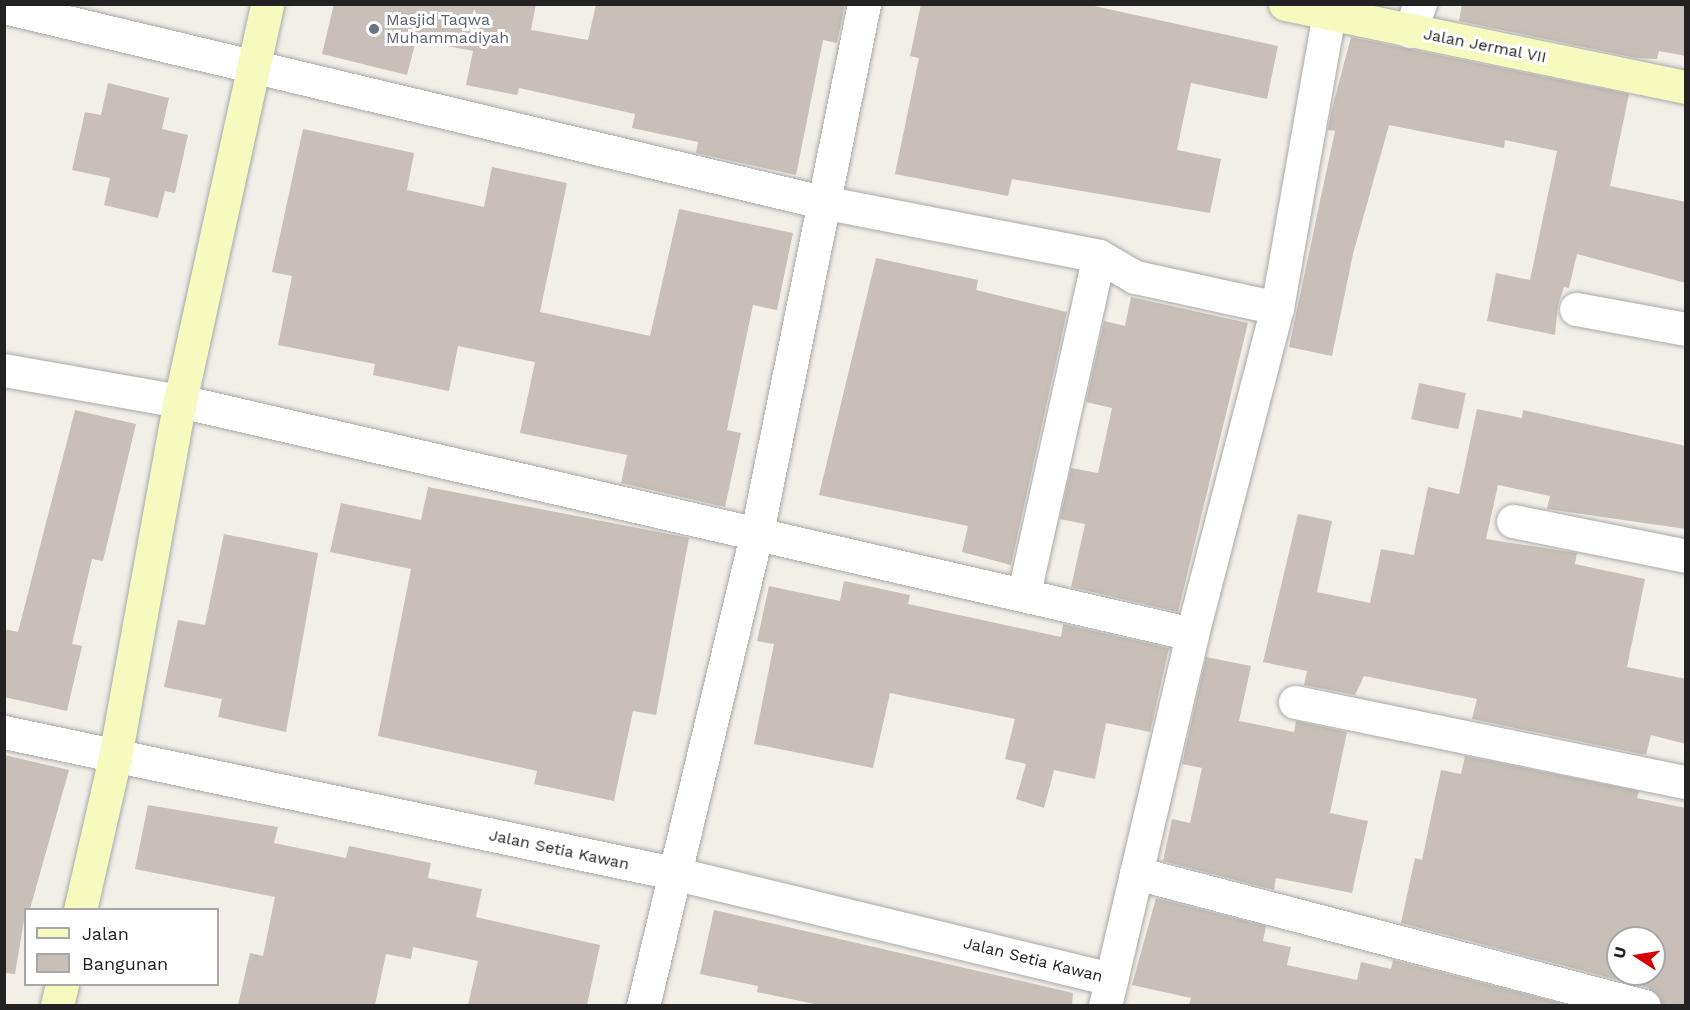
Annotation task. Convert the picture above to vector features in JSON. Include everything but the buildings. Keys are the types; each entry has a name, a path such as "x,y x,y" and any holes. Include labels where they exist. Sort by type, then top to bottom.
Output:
{"street":[{"path":"80,908 115,757 180,401 267,4"},
{"path":"643,1005 757,531 864,4"},
{"name":"Jalan Jermal VII","path":"1285,4 1329,14 1415,18 1686,87"},
{"path":"4,8 822,202 1099,256 1135,277 1277,308"},
{"path":"1108,992 1192,634 1277,308 1329,14"},
{"path":"1024,593 1099,256"},
{"path":"1576,309 1686,329"},
{"path":"4,370 180,401 757,531 1192,634"},
{"path":"1513,521 1686,556"},
{"path":"1295,702 1686,782"},
{"name":"Jalan Setia Kawan","path":"4,732 673,873 1108,992"},
{"path":"1136,873 1644,1005"},
{"path":"57,1005 62,986"}],"place":[{"name":"Masjid Taqwa Muhammadiyah","path":"374,29"}]}
